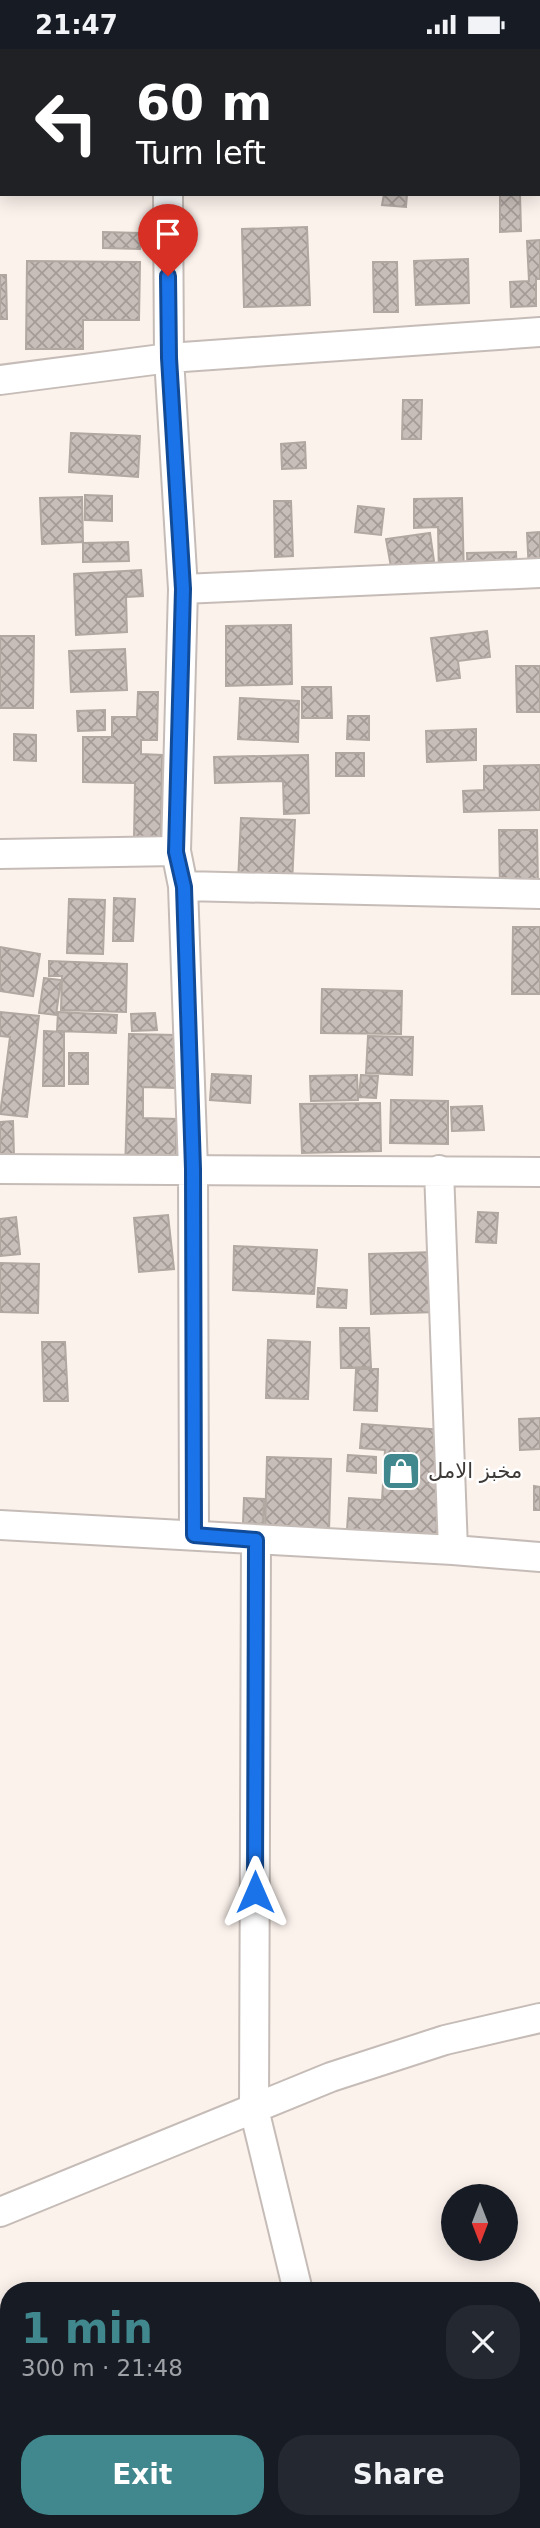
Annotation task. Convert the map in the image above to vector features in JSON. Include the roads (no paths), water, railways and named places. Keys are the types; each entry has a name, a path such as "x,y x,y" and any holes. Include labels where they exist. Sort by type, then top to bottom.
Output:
{"street":[{"path":"168,196 169,358 183,589 176,852 184,887 193,1169 194,1535"},
{"path":"0,380 169,358 540,332"},
{"path":"183,589 540,573"},
{"path":"0,854 176,852"},
{"path":"184,887 540,894"},
{"path":"0,1169 540,1172"},
{"path":"439,1170 453,1550"},
{"path":"0,1525 540,1557"},
{"path":"256,1540 254,2109 296,2282"},
{"path":"0,2212 331,2077 446,2040 540,2018"}],"place":[{"name":"مخبز الامل","path":"401,1471"}]}
